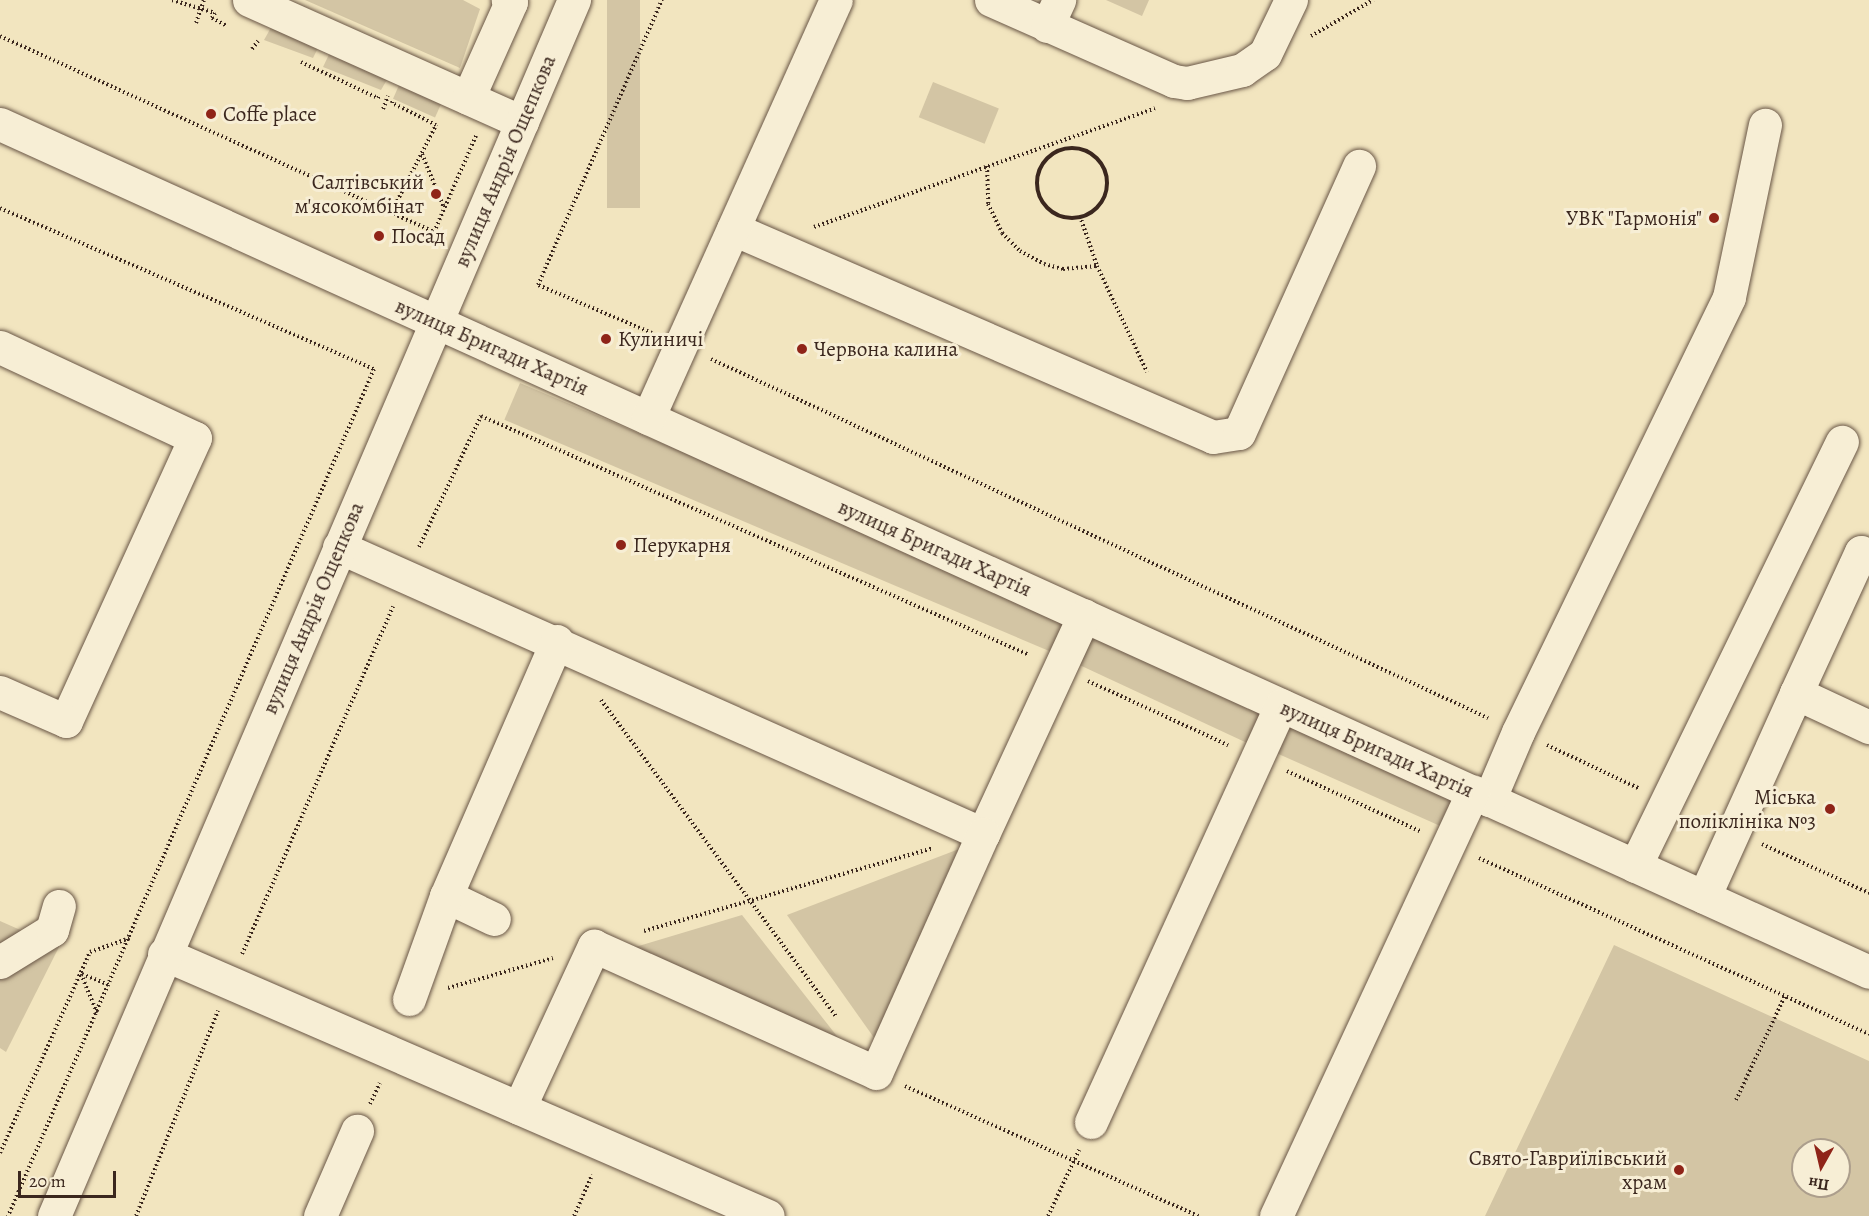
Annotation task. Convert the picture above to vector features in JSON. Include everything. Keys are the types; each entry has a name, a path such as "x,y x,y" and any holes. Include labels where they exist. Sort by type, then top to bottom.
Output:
{"street":[{"path":"249,0 522,122"},
{"path":"468,98 511,2 508,0"},
{"name":"вулиця Андрія Ощепкова","path":"54,1216 164,954 574,0"},
{"path":"648,418 836,0"},
{"path":"991,0 1053,13 1174,81 1187,82 1242,70 1265,54 1291,0"},
{"name":"вулиця Бригади Хартія","path":"0,124 1869,972"},
{"path":"1276,1216 1449,844 1481,796 1518,732 1729,297 1765,125"},
{"path":"733,229 1213,437 1239,433 1359,166"},
{"path":"0,347 195,438 66,721 0,692"},
{"path":"1635,866 1842,442"},
{"path":"339,547 557,641 983,834"},
{"path":"1704,897 1732,831 1861,552 1869,556"},
{"path":"519,1108 594,946 876,1073 1083,615"},
{"path":"409,999 446,896 557,641"},
{"path":"1796,693 1869,727"},
{"path":"1092,1122 1281,705"},
{"path":"446,896 494,919"},
{"path":"0,962 52,930 59,906"},
{"path":"164,954 768,1216"},
{"path":"320,1216 357,1131"}],"path":[{"path":"172,0 191,9 193,4 215,13 212,18 231,27"},
{"path":"196,23 204,0"},
{"path":"662,0 538,285 682,345 1665,801"},
{"path":"1305,40 1373,0"},
{"path":"261,40 265,35"},
{"path":"0,36 434,232"},
{"path":"298,60 378,98 380,95 393,99 392,103 436,125 391,213"},
{"path":"767,243 1160,106"},
{"path":"1060,142 1062,149"},
{"path":"1074,147 1096,156 1107,177 1103,200 1095,209 1080,216 1052,212 1039,194 1039,171 1052,154 1062,149 1074,147"},
{"path":"422,153 444,209"},
{"path":"987,166 988,204 1002,233 1020,251 1063,269 1097,266"},
{"path":"0,208 374,369 8,1216"},
{"path":"1080,216 1097,266 1168,417"},
{"path":"136,1216 230,982 406,576 481,416 1059,668 1869,1034"},
{"path":"593,689 841,1025"},
{"path":"1732,831 1869,893"},
{"path":"409,999 983,834"},
{"path":"0,1153 90,952 130,938"},
{"path":"81,973 109,985"},
{"path":"81,973 97,1013"},
{"path":"1736,1100 1785,996"},
{"path":"357,1131 395,1054"},
{"path":"876,1073 1073,1163 1198,1216"},
{"path":"1048,1216 1092,1122"},
{"path":"574,1216 604,1145"}],"shaded area":[{"path":"305,0 463,0 480,9 460,68"},
{"path":"607,0 640,0 640,208 607,208"},
{"path":"1106,0 1149,0 1142,16"},
{"path":"277,17 323,38 313,58 264,40"},
{"path":"335,42 392,71 381,90 323,67"},
{"path":"404,74 446,93 435,117 393,99"},
{"path":"933,82 999,109 985,144 919,117"},
{"path":"520,383 1068,615 1052,652 504,420"},
{"path":"1092,631 1262,710 1247,743 1077,664"},
{"path":"1286,719 1460,796 1445,828 1272,751"},
{"path":"959,849 877,1042 787,915"},
{"path":"742,915 847,1049 622,951"},
{"path":"0,921 59,947 6,1052 0,1048"},
{"path":"1614,945 1869,1061 1869,1216 1485,1216"}],"place":[{"name":"Coffe place","path":"211,114"},
{"name":"Салтівський м'ясокомбінат","path":"436,194"},
{"name":"УВК \"Гармонія\"","path":"1714,218"},
{"name":"Посад","path":"379,236"},
{"name":"Кулиничі","path":"606,339"},
{"name":"Червона калина","path":"802,349"},
{"name":"Перукарня","path":"621,545"},
{"name":"Міська поліклініка №3","path":"1830,809"},
{"name":"Свято-Гавриїлівський храм","path":"1679,1170"}]}
